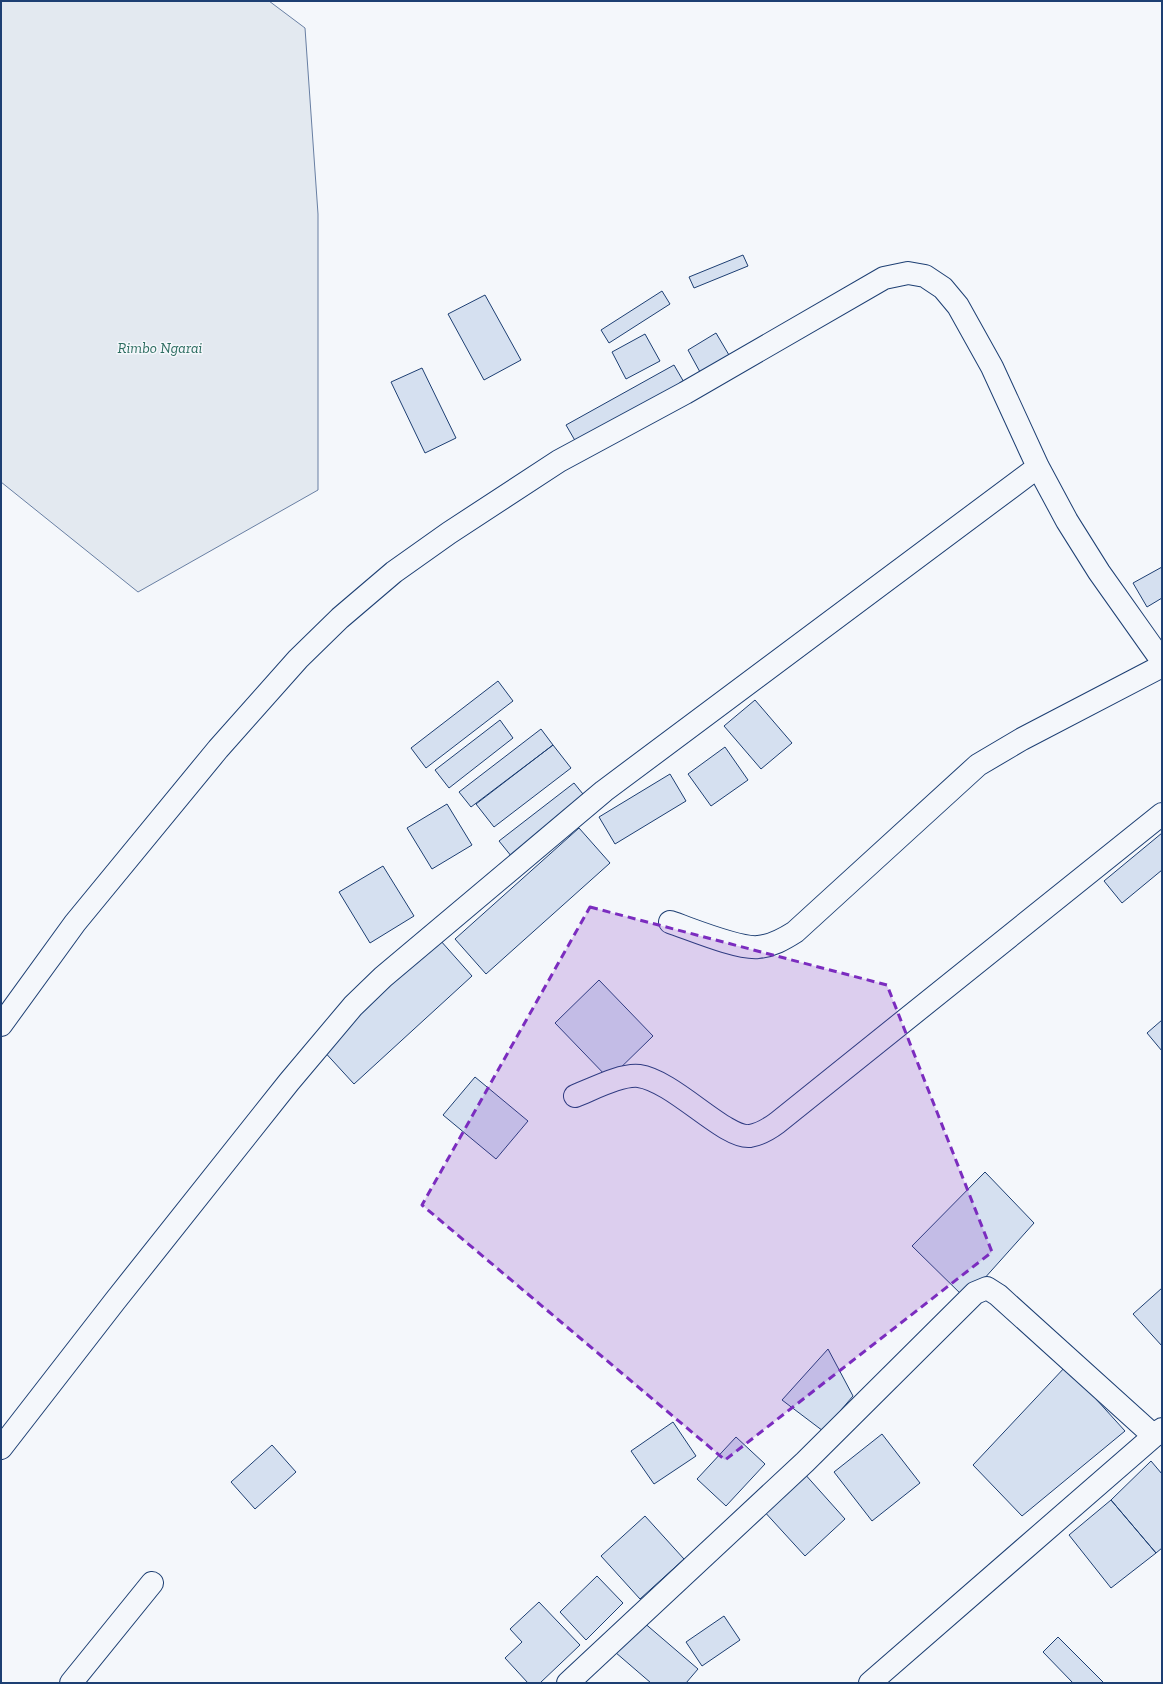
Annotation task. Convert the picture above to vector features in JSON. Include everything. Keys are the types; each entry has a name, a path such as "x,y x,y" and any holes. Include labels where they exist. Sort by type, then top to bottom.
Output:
{"street":[{"path":"1,1025 75,923 218,749 298,659 346,613 394,572 449,533 558,461 685,393 884,278 908,272 925,276 943,288 958,306 992,367 1038,467 1067,521 1099,572 1162,661"},
{"path":"1,1448 293,1076 353,1006 383,977 604,791 1038,467"},
{"path":"670,922 739,945 758,947 778,942 795,932 978,765 1022,739 1162,666"},
{"path":"575,1096 624,1077 638,1076 662,1084 734,1133 749,1136 762,1133 777,1123 1162,814"},
{"path":"568,1683 805,1462 976,1293 987,1288 998,1295 1158,1433 870,1683"},
{"path":"71,1683 152,1583"}],"highlighted area":[{"path":"590,907 887,985 992,1252 725,1460 422,1205"}],"green space":[{"name":"Rimbo Ngarai","path":"1,1 269,1 305,28 318,214 318,490 138,592 1,482"}],"building":[{"path":"743,255 748,266 694,288 689,277"},
{"path":"662,291 670,304 609,343 601,330"},
{"path":"485,295 521,360 484,380 448,314"},
{"path":"716,333 729,355 700,372 688,350"},
{"path":"645,334 660,361 626,379 612,352"},
{"path":"674,365 685,384 577,444 566,425"},
{"path":"422,368 456,438 425,453 391,382"},
{"path":"1162,567 1162,598 1147,607 1133,583"},
{"path":"498,681 513,701 426,768 411,748"},
{"path":"755,700 792,743 761,769 724,726"},
{"path":"500,720 513,738 449,788 435,770"},
{"path":"541,729 553,745 471,807 459,792"},
{"path":"553,745 571,768 494,827 476,804"},
{"path":"725,747 748,780 711,806 688,774"},
{"path":"670,774 686,801 615,844 599,817"},
{"path":"574,783 587,799 512,857 499,841"},
{"path":"447,804 472,845 432,869 407,828"},
{"path":"579,828 610,863 486,974 455,939"},
{"path":"1162,833 1162,870 1122,903 1104,881"},
{"path":"383,866 414,916 370,943 339,892"},
{"path":"440,940 472,976 354,1084 321,1048"},
{"path":"599,980 653,1036 609,1079 555,1023"},
{"path":"1162,1020 1162,1051 1147,1033"},
{"path":"475,1077 528,1121 496,1159 443,1115"},
{"path":"985,1172 1034,1223 966,1299 912,1246"},
{"path":"1162,1288 1162,1346 1133,1314"},
{"path":"828,1349 853,1396 823,1431 782,1400"},
{"path":"1066,1366 1125,1431 1022,1516 973,1465"},
{"path":"673,1422 696,1456 654,1484 631,1451"},
{"path":"882,1434 920,1483 872,1521 834,1472"},
{"path":"736,1437 765,1464 726,1506 697,1479"},
{"path":"272,1445 296,1472 255,1509 231,1482"},
{"path":"1151,1461 1162,1474 1162,1548 1156,1553 1111,1500"},
{"path":"803,1472 845,1519 805,1556 762,1509"},
{"path":"1111,1500 1156,1553 1111,1588 1069,1535"},
{"path":"645,1516 684,1559 640,1599 601,1556"},
{"path":"597,1576 623,1603 586,1640 560,1612"},
{"path":"539,1602 580,1645 540,1683 528,1683 505,1658 522,1642 510,1629"},
{"path":"724,1616 740,1640 702,1666 686,1642"},
{"path":"642,1621 698,1669 686,1683 651,1683 615,1652"},
{"path":"1058,1637 1104,1683 1073,1683 1043,1652"}]}
